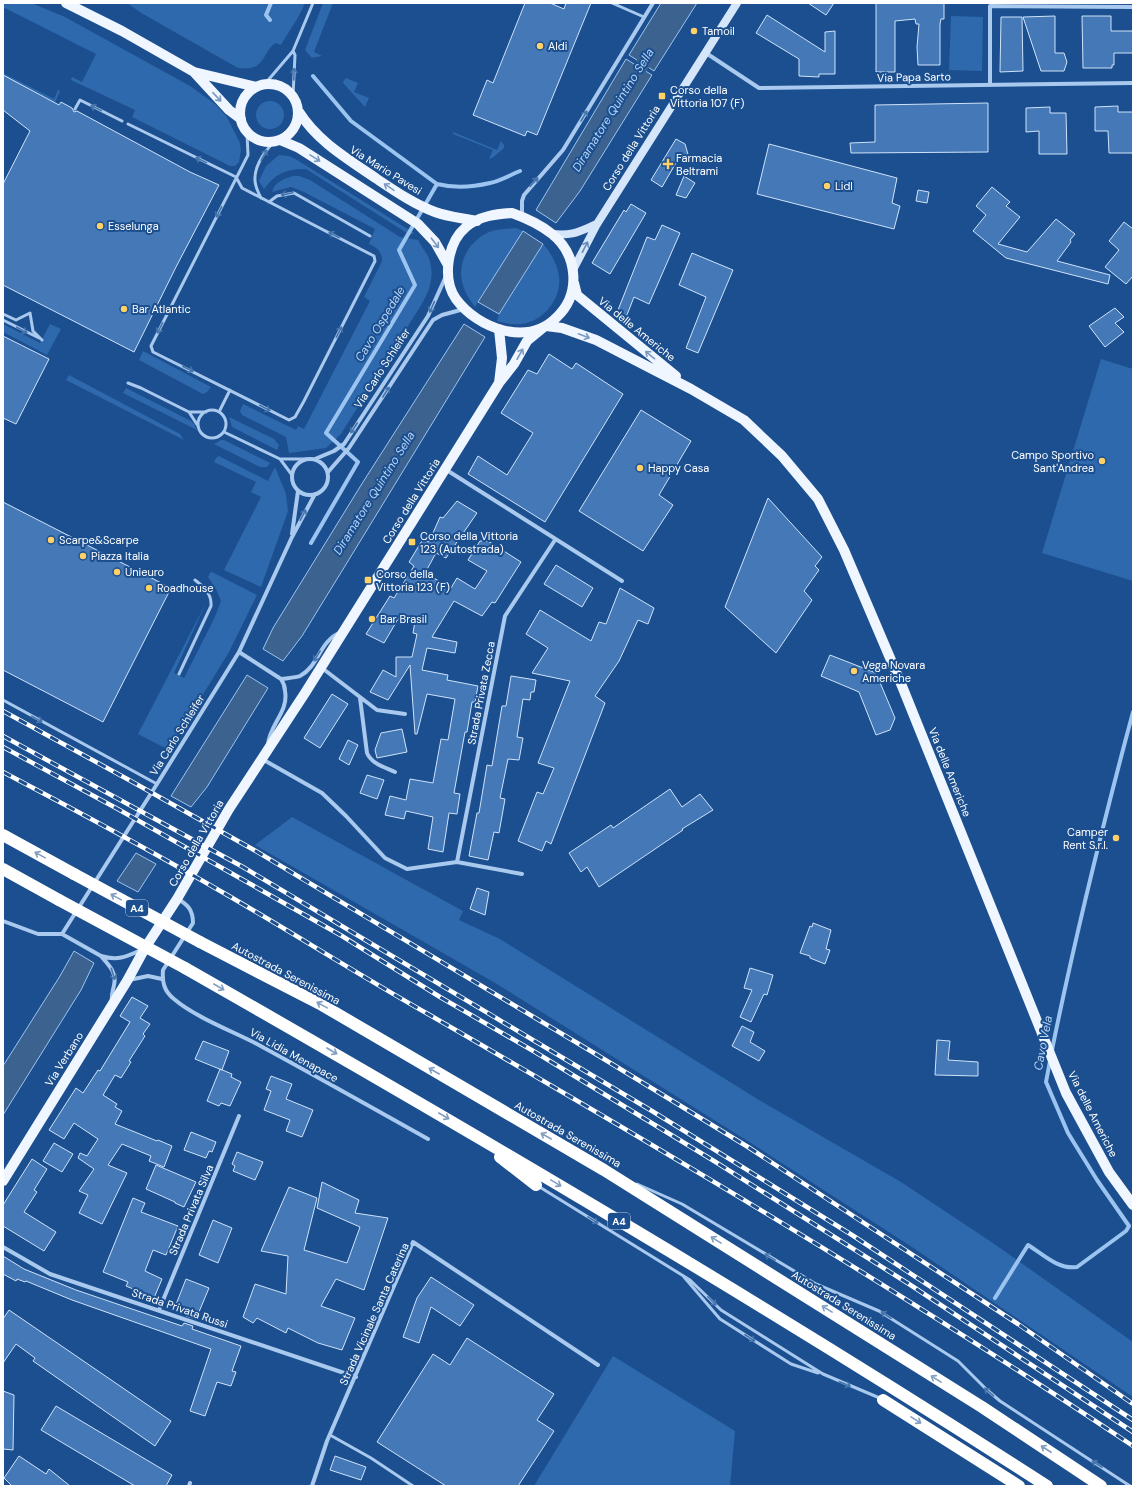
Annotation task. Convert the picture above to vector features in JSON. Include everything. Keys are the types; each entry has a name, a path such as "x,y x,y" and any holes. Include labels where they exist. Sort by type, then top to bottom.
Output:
{"highway":[{"name":"Autostrada Serenissima","path":"3,835 200,942 322,1005 604,1170 975,1403 1102,1486"},
{"name":"A4","path":"3,869 185,968 460,1125 748,1297 878,1378 1046,1486"},
{"path":"460,1125 536,1185"},
{"path":"883,1400 1019,1486"}],"main road":[{"path":"66,3 122,31 194,72 260,86"},
{"name":"Corso della Vittoria","path":"573,270 597,224 737,3"},
{"path":"194,72 229,110 241,120"},
{"path":"272,84 287,90 293,96 299,112 298,121 288,136 277,141 262,142 252,137 247,132 241,120 240,110 248,93 260,86 272,84"},
{"name":"Via Mario Pavesi","path":"299,112 308,125 339,154 399,194 425,208 450,216 477,220"},
{"path":"277,141 299,148 415,221 435,242 448,269"},
{"path":"512,213 526,218 552,234 562,244 569,256 573,270 573,283 571,296 565,308 557,318 545,326 529,332 514,333 496,329 468,312 456,298 450,286 448,269 453,246 459,235 466,227 477,220 488,216 512,213"},
{"path":"552,234 566,235 577,233 597,224"},
{"name":"Via delle Americhe","path":"573,283 577,295 691,389"},
{"name":"Corso della Vittoria","path":"145,948 177,899 229,809 321,668 499,383 514,364 526,341 545,326"},
{"name":"Via delle Americhe","path":"545,326 562,328 596,340 691,389 744,420 782,456 818,499 844,550 902,686 1066,1093 1109,1172 1133,1205"},
{"name":"Corso della Vittoria","path":"496,329 502,358 499,383"},
{"name":"Via Verbano","path":"3,1181 127,981 145,948"}],"street":[{"path":"526,218 522,200 524,195 563,150 653,3"},
{"path":"990,85 990,6 999,4 1133,7"},
{"name":"Via Papa Sarto","path":"705,53 759,88 1133,83"},
{"name":"Via Carlo Schleifer","path":"315,459 336,450 344,444 428,316 448,269"},
{"name":"Via Carlo Schleifer","path":"328,472 349,448 433,320 442,315 468,312"},
{"path":"306,459 315,459 323,464 328,472 328,478 324,488 315,494 309,495 298,491 294,486 292,475 296,464 306,459"},
{"path":"445,469 622,581"},
{"path":"292,537 298,491"},
{"path":"292,537 315,494"},
{"name":"Via Carlo Schleifer","path":"62,934 238,652 292,537"},
{"name":"Strada Privata Zecca","path":"457,862 505,616 555,540"},
{"name":"Corso della Vittoria","path":"265,755 271,730 282,713 286,703 286,691 281,679 301,675 311,667 326,642 334,635 345,630"},
{"path":"238,652 281,679"},
{"path":"321,668 377,710 405,714"},
{"path":"360,698 367,753 374,762 395,772"},
{"path":"265,755 322,793 346,816 385,858 407,869 457,862 522,874"},
{"path":"127,981 148,976 162,979 163,970 193,923 193,914 187,904 177,899"},
{"path":"3,921 38,934 62,934 102,956 112,959 118,959 145,948"},
{"path":"102,956 113,970 115,978 115,985 112,992 113,1003"},
{"name":"Via Lidia Menapace","path":"162,979 164,987 173,999 190,1011 263,1048 428,1139"},
{"name":"Strada Privata Silva","path":"159,1310 239,1116"},
{"name":"Strada Vicinale Santa Caterina","path":"312,1486 330,1435 413,1242 598,1366"},
{"name":"Strada Privata Russi","path":"3,1247 50,1274 356,1377"}],"lane":[{"path":"260,86 293,52 313,3"},
{"path":"612,3 644,17"},
{"path":"293,52 293,96"},
{"path":"75,109 80,100 122,121"},
{"path":"128,124 236,177 242,188 374,256 375,261 295,417 289,420 153,352 151,346 236,177 248,155 247,132"},
{"path":"261,198 255,184 257,169 266,150 277,141"},
{"path":"269,202 277,196 294,193 370,236"},
{"path":"3,314 16,320 30,313 33,331 42,340 3,320"},
{"path":"128,383 189,412 219,412 225,419 226,423 224,432 221,435 212,438 204,435 189,412"},
{"path":"219,412 230,390"},
{"path":"199,428 200,419 206,412"},
{"path":"224,432 280,459 306,459"},
{"path":"280,459 292,475"},
{"path":"179,674 211,606 212,599 205,588 195,580"},
{"path":"3,700 157,784"},
{"path":"604,1170 682,1204 816,1284 879,1311 958,1361 1000,1401 1130,1486"},
{"path":"536,1185 681,1274 690,1280 721,1310 823,1374"},
{"path":"681,1274 720,1319 791,1364 823,1374 883,1400"},
{"path":"330,1435 371,1458 413,1486"}],"shaded area":[{"path":"3,3 31,3 65,17 190,86 215,104 227,117 240,143 241,150 239,162 235,166 230,166 132,117 135,110 71,80 72,77 82,82 96,54 5,8 3,10"},
{"path":"127,3 305,3 303,9 281,45 276,43 273,45 258,65 252,68 238,68 143,14"},
{"path":"323,3 333,3 314,52 322,56 312,58 305,50"},
{"path":"951,16 983,17 982,71 949,70"},
{"path":"3,73 54,99 58,90 60,91 55,103 3,82"},
{"path":"346,78 358,83 354,92 369,98 365,107 343,83"},
{"path":"270,101 280,105 284,115 280,125 270,129 260,125 256,115 260,105"},
{"path":"453,132 497,150 501,141 504,148 489,159 493,150 453,134"},
{"path":"279,155 289,156 297,160 414,233 410,235 306,169 282,173 273,179 264,189 259,181 266,166"},
{"path":"293,176 299,176 310,180 400,237 418,240 428,256 432,274 430,285 423,302 341,434 326,448 289,453 286,437 242,415 240,411 243,404 296,430 298,426 304,429 370,301 364,297 382,261 379,251 369,244 375,229 304,192 291,187 272,192 280,181"},
{"path":"516,228 523,231 475,307 465,291 461,277 461,269 466,254 476,241 489,232"},
{"path":"543,244 553,258 559,276 558,292 550,308 537,319 521,324 497,321 499,314"},
{"path":"3,324 40,343 50,324 61,329 47,355 3,332"},
{"path":"143,351 211,387 203,394 139,360"},
{"name":"Campo Sportivo Sant'Andrea","path":"1101,359 1133,369 1133,581 1042,553"},
{"path":"69,375 180,434 184,440 66,380"},
{"path":"126,388 191,421 197,430 123,393"},
{"path":"229,417 274,439 279,445 277,450 232,427"},
{"path":"224,440 270,463 267,467 260,467 214,444"},
{"path":"219,456 268,481 275,467 286,494 288,511 261,587 224,570 261,497 251,492 256,482 214,462"},
{"path":"212,572 257,595 229,652 169,750 138,734 207,601 174,673 184,678 214,619 221,601 216,589 208,577"},
{"path":"292,817 463,911 459,920 500,939 759,1100 901,1182 993,1243 1133,1342 1133,1397 912,1247 754,1145 497,984 255,845"},
{"path":"613,1356 735,1431 730,1486 534,1486"}],"water":[{"path":"661,3 697,3 654,71 629,55"},
{"path":"626,59 652,75 580,191 556,223 536,210"},
{"path":"523,231 543,244 499,314 478,302"},
{"path":"464,324 485,337 302,636 283,661 263,649 273,628 363,482"},
{"path":"247,675 268,688 207,787 191,807 171,796"},
{"path":"136,853 156,864 138,892 117,881"},
{"path":"74,951 94,963 81,990 3,1115 3,1066 60,976"}],"building":[{"name":"Aldi","path":"525,3 550,3 564,9 566,3 591,3 537,135 527,131 525,136 473,115 487,80 493,83"},
{"path":"808,3 834,3 826,15"},
{"path":"876,3 944,3 944,19 941,19 940,24 940,65 918,65 917,47 919,24 916,24 915,19 895,21 895,72 876,72"},
{"path":"767,15 825,52 825,32 835,31 835,74 819,74 819,77 799,76 799,59 756,33"},
{"path":"1055,16 1055,53 1064,53 1067,62 1064,71 1041,71 1023,17"},
{"path":"1082,16 1111,16 1111,31 1133,31 1133,53 1114,53 1114,65 1112,65 1112,68 1083,68"},
{"path":"1001,17 1022,17 1023,71 1000,72"},
{"name":"Esselunga","path":"3,75 59,105 61,102 72,108 74,112 77,111 190,172 219,185 134,352 3,285 3,184 30,131 3,110"},
{"path":"988,103 988,152 851,153 850,143 875,142 875,105"},
{"path":"1118,106 1118,112 1133,112 1133,153 1109,153 1108,131 1095,131 1095,107"},
{"path":"1050,107 1050,113 1066,113 1067,154 1039,154 1039,131 1026,132 1026,108"},
{"path":"676,139 685,144 690,161 680,156 662,187 651,180"},
{"name":"Lidl","path":"769,144 897,178 892,203 900,206 894,229 757,194"},
{"path":"684,176 695,183 686,198 676,195"},
{"path":"992,187 1010,202 1006,206 1020,217 998,244 1027,252 1056,219 1075,234 1057,261 1110,275 1108,284 1006,258 973,231 986,215 976,206"},
{"path":"918,190 929,192 927,203 916,201"},
{"path":"631,204 646,213 610,274 592,263 624,210 626,212"},
{"path":"1124,222 1133,229 1133,276 1126,284 1105,267 1119,250 1109,241"},
{"path":"662,225 680,233 649,304 634,297 625,320 616,315 647,237 655,240"},
{"path":"692,253 733,270 698,353 686,348 706,297 679,285"},
{"path":"1115,308 1124,317 1115,323 1124,332 1105,347 1089,326"},
{"path":"3,336 49,359 16,424 3,418"},
{"path":"549,354 572,369 576,363 623,394 545,522 468,474 478,456 507,475 533,433 501,413 528,370 537,374"},
{"name":"Happy Casa","path":"641,410 691,441 659,495 673,505 643,551 579,511"},
{"path":"768,498 822,557 815,566 819,570 804,591 812,600 776,653 725,607"},
{"path":"457,501 477,513 446,558 436,553 425,573 451,588 457,578 475,589 487,571 468,560 480,541 488,541 521,562 495,603 492,602 482,616 454,601 432,637 457,642 455,653 427,648 422,670 448,675 447,680 478,686 475,702 472,702 467,732 465,732 454,793 460,794 457,814 449,813 443,852 428,849 433,817 406,811 404,819 385,815 390,796 406,800 410,779 433,783 441,739 448,740 455,699 427,694 417,734 415,734 410,665 388,700 370,692 383,670 396,677 396,657 412,657 417,634 413,633 415,621 398,619 384,643 366,634 390,596 394,598 414,566 409,562 423,539 429,542 440,517 443,518"},
{"path":"3,502 171,588 103,722 3,670"},
{"path":"556,565 593,588 582,607 544,584"},
{"path":"620,588 654,608 648,624 638,620 619,661 595,696 605,703 551,844 546,841 542,851 518,841 537,792 543,794 554,768 538,763 570,681 532,673 548,648 526,634 540,610 591,641 599,622 606,624"},
{"path":"830,655 876,673 895,718 890,730 876,735 859,692 821,676"},
{"path":"511,676 536,680 534,692 531,692 530,700 523,699 517,737 523,738 519,760 508,759 500,798 505,799 499,833 494,832 488,860 469,856 477,813 479,813 487,765 492,766 502,706 506,706"},
{"path":"332,694 348,704 320,748 304,738"},
{"path":"402,729 407,752 377,758 375,750 381,733"},
{"path":"348,740 358,745 349,765 339,759"},
{"path":"367,775 384,780 377,799 360,793"},
{"path":"670,789 682,807 700,794 713,810 682,829 683,830 599,887 587,867 581,872 569,853 611,825 613,828"},
{"path":"477,888 489,892 485,915 470,909"},
{"path":"813,923 831,930 826,949 830,950 825,964 810,958 810,956 800,953 810,926 812,927"},
{"path":"750,968 773,975 767,995 764,994 751,1022 740,1017 752,990 744,988"},
{"path":"132,997 148,1006 140,1018 150,1024 143,1034 145,1036 129,1061 131,1062 121,1078 115,1075 103,1095 117,1104 115,1107 122,1111 115,1124 172,1146 164,1167 149,1161 151,1156 122,1144 108,1165 127,1173 102,1224 79,1213 88,1195 79,1191 94,1169 78,1158 80,1153 87,1156 98,1139 74,1123 64,1139 49,1130 76,1088 83,1093 98,1070 100,1071 130,1022 120,1016"},
{"path":"742,1026 754,1032 750,1042 765,1051 759,1061 732,1046"},
{"path":"937,1040 950,1041 948,1060 978,1062 978,1076 935,1075"},
{"path":"203,1041 229,1051 222,1070 195,1059"},
{"path":"220,1069 232,1074 231,1077 241,1082 230,1106 221,1103 219,1106 207,1101"},
{"path":"271,1076 292,1084 286,1099 313,1110 302,1137 286,1131 290,1120 264,1110 271,1091 266,1089"},
{"path":"191,1132 216,1142 212,1152 209,1151 206,1158 184,1150"},
{"path":"54,1143 73,1154 62,1172 43,1161"},
{"path":"237,1152 263,1162 255,1180 233,1171 235,1166 232,1164"},
{"path":"32,1159 47,1169 34,1190 37,1192 24,1212 56,1232 44,1251 3,1226 3,1205"},
{"path":"156,1165 196,1182 184,1207 146,1189"},
{"path":"322,1182 359,1200 355,1213 388,1218 364,1290 336,1279 321,1306 355,1318 342,1350 318,1343 288,1328 286,1333 257,1318 253,1323 243,1317 255,1284 286,1294 288,1256 261,1251 289,1187 317,1198 304,1250 347,1263 360,1227 317,1208"},
{"path":"133,1198 145,1203 141,1212 178,1226 166,1255 153,1250 145,1271 162,1279 154,1298 126,1286 128,1282 103,1272"},
{"path":"213,1220 232,1228 218,1263 199,1255"},
{"path":"3,1256 24,1269 76,1290 182,1326 184,1323 193,1326 192,1329 241,1346 232,1371 236,1372 231,1386 217,1382 205,1416 190,1411 211,1349 72,1300 26,1281 17,1279 16,1281 3,1274"},
{"path":"431,1277 474,1305 460,1326 431,1307 419,1343 403,1337 417,1298"},
{"path":"186,1279 209,1288 196,1319 186,1316 188,1313 175,1307"},
{"path":"9,1310 171,1421 155,1446 33,1361 35,1358 16,1344 3,1363 3,1319"},
{"path":"467,1338 554,1394 537,1420 554,1431 518,1486 446,1486 377,1442 433,1354 450,1365"},
{"path":"3,1391 14,1395 13,1450 3,1449"},
{"path":"56,1406 172,1475 166,1486 135,1486 41,1430"},
{"path":"19,1456 46,1474 49,1469 70,1486 12,1486 4,1478"},
{"path":"335,1456 366,1467 361,1480 330,1470"}],"waterway":[{"name":"Cavo Ospedale","path":"270,20 266,15 271,3"},
{"name":"Diramatore Quintino Sella","path":"630,84 653,48"},
{"name":"Cavo Ospedale","path":"313,76 351,121 437,184 463,186 490,183 520,171"},
{"name":"Cavo Ospedale","path":"311,543 358,462 326,433 415,285 399,250 437,184"},
{"name":"Cavo Vela","path":"1052,1050 1090,881 1133,712"},
{"name":"Cavo Vela","path":"995,1298 1028,1245 1057,1264 1077,1267 1126,1231 1129,1226 1097,1180 1068,1133 1046,1082 1050,1061"}],"railway":[{"path":"3,711 254,850 594,1053 748,1147 1018,1324 1133,1404"},
{"path":"3,736 243,867 652,1111 852,1235 1133,1420"},
{"path":"3,747 116,808 342,936 440,997 535,1052 714,1161 909,1284 1133,1432"},
{"path":"3,772 117,833 229,896 696,1171 960,1333 1133,1446"}],"place":[{"name":"Tamoil","path":"694,31"},
{"name":"Aldi","path":"540,46"},
{"name":"Corso della Vittoria 107 (F)","path":"662,96"},
{"name":"Farmacia Beltrami","path":"668,164"},
{"name":"Lidl","path":"827,186"},
{"name":"Esselunga","path":"100,226"},
{"name":"Bar Atlantic","path":"124,309"},
{"name":"Campo Sportivo Sant'Andrea","path":"1102,461"},
{"name":"Happy Casa","path":"640,468"},
{"name":"Scarpe&Scarpe","path":"51,540"},
{"name":"Corso della Vittoria 123 (Autostrada)","path":"412,542"},
{"name":"Piazza Italia","path":"83,556"},
{"name":"Unieuro","path":"117,572"},
{"name":"Corso della Vittoria 123 (F)","path":"368,580"},
{"name":"Roadhouse","path":"149,588"},
{"name":"Bar Brasil","path":"372,619"},
{"name":"Vega Novara Americhe","path":"854,671"},
{"name":"Camper Rent S.r.l.","path":"1116,838"}]}
